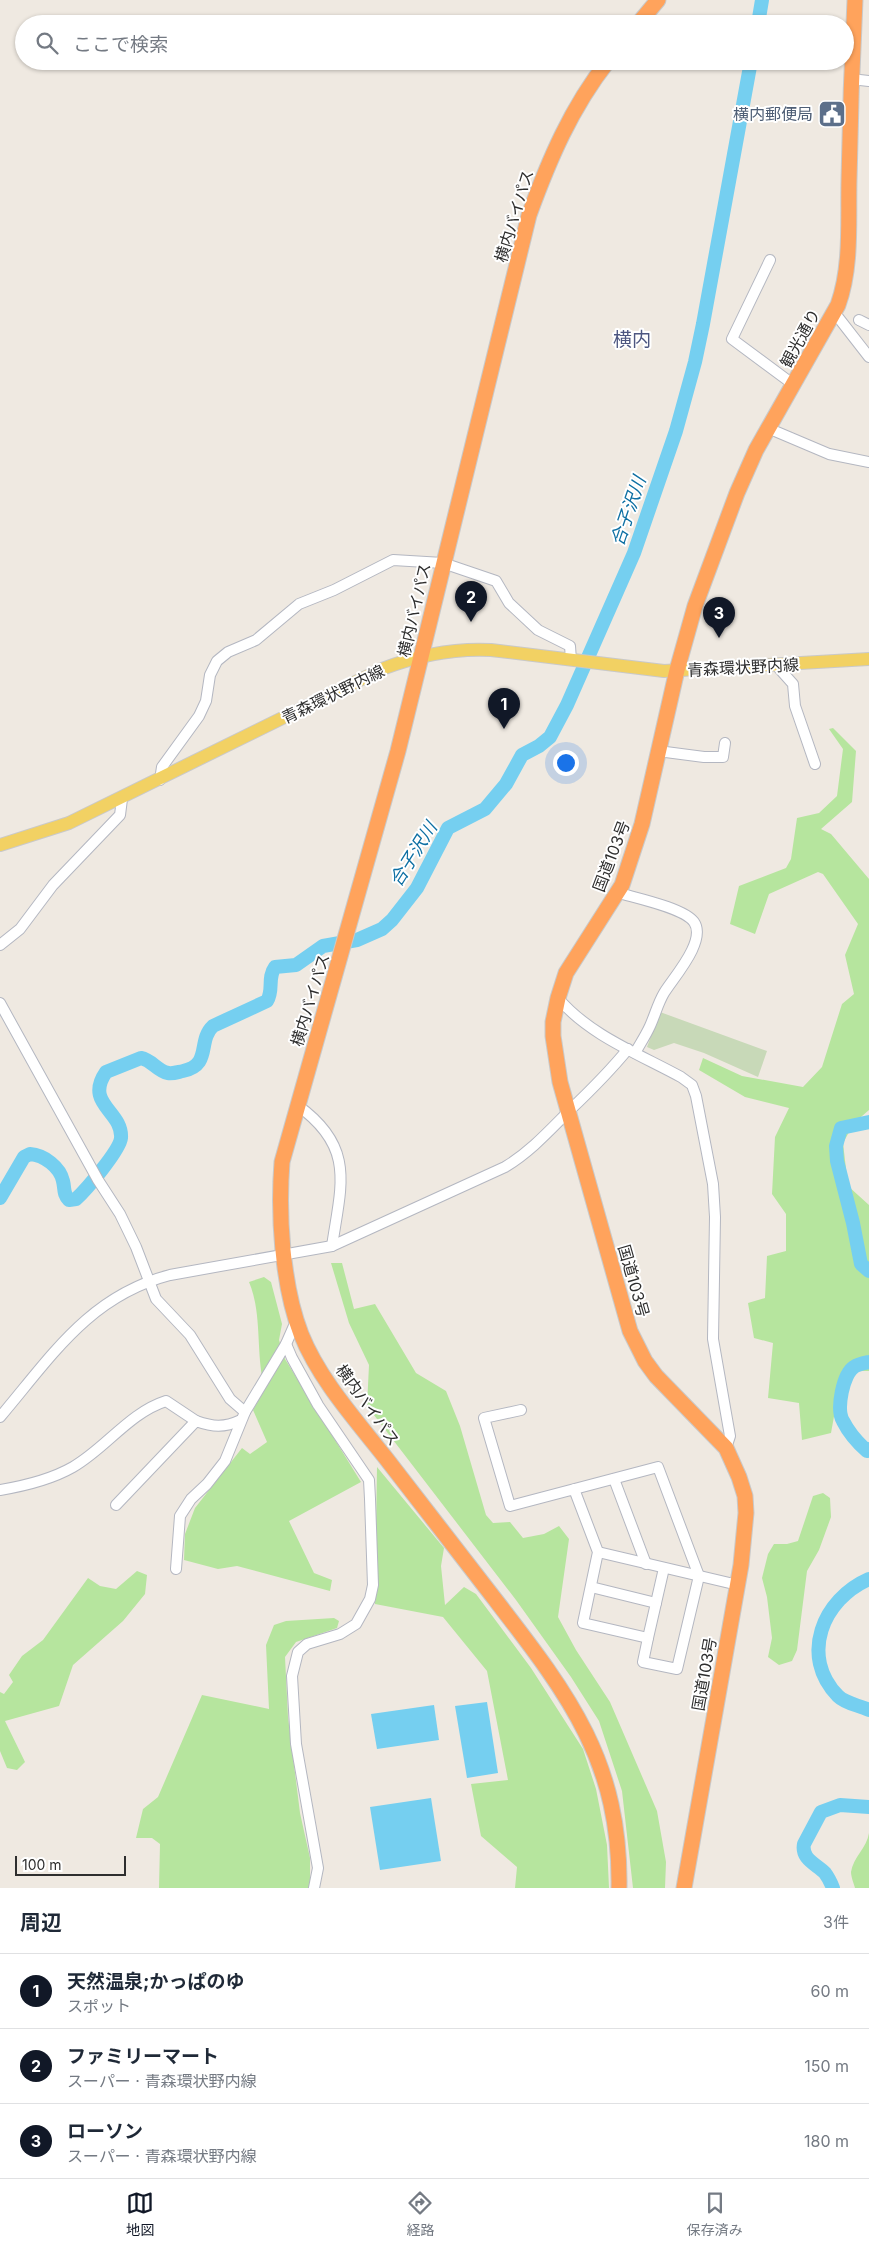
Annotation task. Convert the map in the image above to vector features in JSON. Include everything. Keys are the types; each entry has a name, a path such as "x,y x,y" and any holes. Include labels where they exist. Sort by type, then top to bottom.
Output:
{"highway":[{"path":"646,15 658,0"},
{"name":"観光通り","path":"854,32 856,0"},
{"name":"横内バイパス","path":"602,70 582,98 558,141 529,215 422,655 351,923 282,1162 279,1198 285,1253 285,1276 300,1332 311,1355 346,1408 565,1693 580,1720 605,1779 614,1812 620,1856 619,1888"},
{"name":"観光通り","path":"677,670 695,606 737,493 756,450 770,429 843,293 846,277 852,70"},
{"name":"国道103号","path":"677,670 642,824 619,892 566,973 553,1022 554,1054 568,1112 630,1331 638,1350 656,1376 726,1448 745,1496 746,1513 738,1585 684,1888"}],"main road":[{"name":"青森環状野内線","path":"0,845 69,823 122,799 196,759 382,669 422,655 466,649 591,663 677,670 869,659"}],"street":[{"path":"851,79 869,81"},
{"path":"770,260 732,340 794,385"},
{"path":"834,312 869,357"},
{"path":"859,320 869,325"},
{"path":"770,429 829,454 869,462"},
{"path":"160,780 162,767 199,716 206,701 207,687 213,668 217,662 228,652 256,640 298,604 334,590 394,560 443,563 496,581 509,603 538,630 570,646 573,660"},
{"path":"776,665 793,684 795,706 816,764"},
{"path":"658,751 704,757 723,757 725,743"},
{"path":"0,945 20,929 53,885 120,815 122,799"},
{"path":"0,1418 81,1323 110,1300 148,1280 209,1266 332,1246 505,1167 521,1157 614,1066 632,1051 650,1026 663,994 691,952 695,941 696,926 693,921 683,914 619,892"},
{"path":"558,998 568,1011 589,1028 681,1077 692,1085 696,1096 713,1184 715,1217 712,1339 730,1436 726,1448"},
{"path":"0,1003 98,1180 124,1222 156,1299 190,1335 230,1399 243,1416"},
{"path":"298,1105 313,1116 329,1136 337,1154 342,1175 342,1190 332,1246"},
{"path":"176,1569 180,1516 191,1499 208,1484 225,1461 243,1416 286,1344 297,1320"},
{"path":"286,1344 318,1405 369,1480 370,1499 373,1585 363,1612 356,1624 340,1634 307,1644 298,1652 293,1664 292,1692 296,1744 318,1868 314,1888"},
{"path":"0,1490 23,1485 72,1467 121,1427 157,1404 166,1401 196,1421 212,1427 230,1425 243,1416"},
{"path":"521,1410 484,1418 510,1506 658,1467 699,1576 677,1670 643,1662 664,1568"},
{"path":"116,1505 196,1421"},
{"path":"614,1479 646,1564"},
{"path":"574,1489 598,1552 583,1623 648,1638"},
{"path":"598,1552 738,1585"},
{"path":"590,1588 656,1603"}],"green space":[{"path":"833,728 856,751 852,802 821,829 831,834 869,879 869,1110 854,1123 843,1143 848,1186 869,1205 869,1371 855,1371 840,1383 831,1433 802,1440 799,1403 768,1398 773,1343 754,1338 748,1303 765,1298 767,1256 786,1251 786,1214 772,1194 775,1137 789,1108 745,1097 699,1070 703,1058 742,1076 803,1087 822,1067 842,1004 854,994 845,955 858,924 823,874 818,872 769,894 755,934 730,924 739,886 786,868 791,859 797,818 819,813 837,796 843,749 829,729"},
{"path":"660,1012 767,1051 758,1077 704,1053 674,1043 654,1050 647,1047"},
{"path":"331,1263 342,1263 354,1309 375,1304 416,1373 446,1391 460,1426 486,1515 493,1523 510,1522 523,1538 544,1534 559,1526 569,1539 558,1617 576,1650 610,1702 657,1811 666,1862 665,1888 633,1888 622,1791 599,1721 571,1677 516,1600 367,1406 369,1365 349,1323"},
{"path":"264,1277 271,1282 282,1324 279,1340 285,1359 361,1482 289,1521 314,1573 332,1580 330,1591 237,1566 218,1569 184,1560 185,1534 195,1508 242,1448 250,1454 267,1442 253,1410 265,1389 260,1363 258,1321 249,1282"},
{"path":"377,1467 444,1548 441,1566 445,1605 464,1587 476,1594 531,1668 583,1749 596,1789 607,1845 609,1888 515,1888 517,1867 481,1836 471,1784 508,1780 487,1671 443,1617 375,1604"},
{"path":"823,1493 830,1498 831,1517 819,1550 807,1571 797,1650 792,1661 779,1665 768,1657 772,1638 767,1597 762,1578 768,1554 774,1544 787,1544 798,1541 813,1496"},
{"path":"137,1571 147,1575 145,1594 123,1621 73,1665 59,1706 5,1721 25,1762 17,1770 7,1768 0,1751 0,1692 4,1694 13,1682 9,1675 22,1656 43,1640 88,1578 100,1586 116,1589"},
{"path":"334,1618 339,1621 337,1628 296,1642 285,1657 288,1717 300,1813 310,1858 310,1888 159,1888 160,1844 152,1838 136,1838 143,1809 158,1797 202,1695 269,1709 266,1645 274,1625 286,1621"},
{"path":"869,1833 869,1888 855,1888 851,1874 852,1867 866,1843"}],"water":[{"path":"487,1702 498,1773 467,1778 455,1706"},
{"path":"434,1705 439,1740 377,1749 371,1714"},
{"path":"431,1798 441,1861 380,1870 370,1807"}],"waterway":[{"name":"合子沢川","path":"760,15 762,0"},
{"name":"合子沢川","path":"0,1198 24,1157 30,1154 46,1159 51,1163 59,1171 67,1198 69,1200 76,1199 109,1160 121,1138 120,1129 99,1092 100,1083 106,1072 141,1058 168,1073 176,1073 192,1068 198,1064 208,1032 213,1026 267,1001 270,993 271,975 275,967 296,965 323,946 357,940 382,929 392,920 417,888 448,828 485,809 506,784 522,755 539,746 550,737 567,705 634,553 676,431 695,362 703,324 749,70"},
{"path":"869,1122 841,1128 836,1146 837,1161 853,1223 861,1264 869,1271"},
{"path":"869,1362 857,1365 850,1371 844,1384 840,1408 841,1416 850,1433 867,1451 869,1449"},
{"path":"869,1579 853,1588 839,1600 829,1614 822,1630 819,1647 820,1664 826,1680 838,1696 849,1703 869,1710"},
{"path":"833,1888 825,1873 810,1861 805,1854 804,1844 821,1812 840,1805 869,1807"}],"place":[{"name":"横内郵便局","path":"832,114"},
{"name":"ファミリーマート","path":"471,622"},
{"name":"ローソン","path":"719,638"},
{"name":"天然温泉;かっぱのゆ","path":"504,729"}],"district":[{"name":"横内","path":"632,339"}]}
